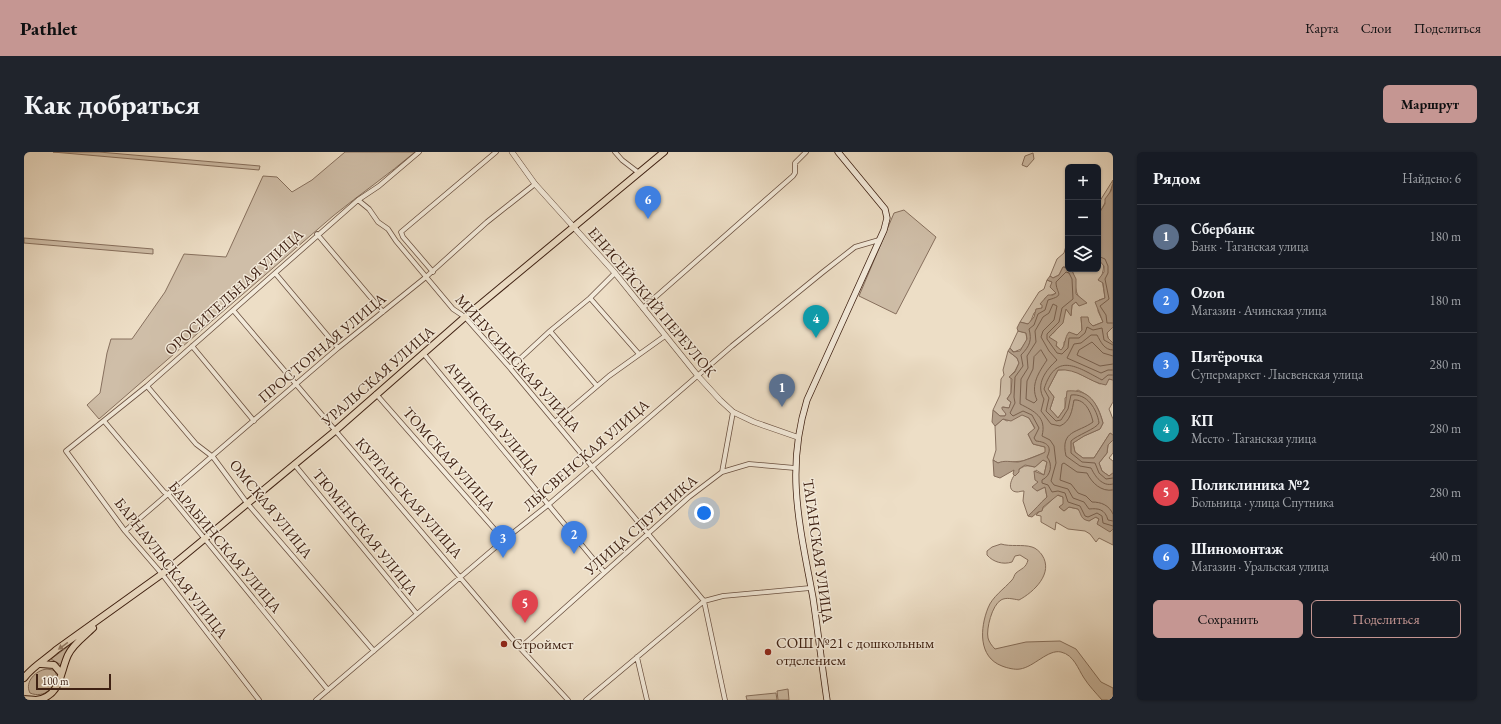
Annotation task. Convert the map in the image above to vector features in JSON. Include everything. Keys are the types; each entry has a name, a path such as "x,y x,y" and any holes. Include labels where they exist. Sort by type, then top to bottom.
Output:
{"main road":[{"name":"ТАГАНСКАЯ УЛИЦА","path":"827,700 796,502 798,437 807,400 884,230 887,218 885,209 838,152"},
{"name":"УРАЛЬСКАЯ УЛИЦА","path":"24,678 31,670 41,664 56,650 162,574 205,539 335,431 376,393 465,317 574,228 639,173 660,153"},
{"name":"УРАЛЬСКАЯ УЛИЦА","path":"26,699 37,700 50,694 58,686 68,654 106,615"},
{"path":"41,664 54,665 61,673"},
{"path":"24,693 26,699"}],"street":[{"name":"ОРОСИТЕЛЬНАЯ УЛИЦА","path":"66,451 147,386 275,274 317,234 358,200 379,186 419,152"},
{"path":"433,272 403,238 401,232 496,152"},
{"name":"ЕНИСЕЙСКИЙ ПЕРЕУЛОК","path":"512,152 535,184 615,273 698,376 733,412 754,422 798,437"},
{"path":"615,152 622,160 639,173"},
{"path":"643,308 793,176 795,173 795,164 806,152"},
{"name":"ПРОСТОРНАЯ УЛИЦА","path":"125,532 338,348 433,272 487,222 535,184"},
{"name":"МИНУСИНСКАЯ УЛИЦА","path":"358,200 369,209 378,222 388,229 396,241 453,309 465,317 510,368 704,601"},
{"path":"317,234 383,312"},
{"name":"ЛЫСВЕНСКАЯ УЛИЦА","path":"316,700 504,540 548,505 592,465 848,252 856,247 869,245 879,240"},
{"path":"510,368 550,331 590,298 615,273"},
{"path":"275,274 338,348"},
{"path":"590,298 639,354"},
{"name":"КУРГАНСКАЯ УЛИЦА","path":"234,310 335,431 462,576 520,648 568,700"},
{"path":"550,331 597,386"},
{"path":"556,422 597,386 665,336"},
{"path":"192,346 254,421"},
{"name":"АЧИНСКАЯ УЛИЦА","path":"423,353 604,572"},
{"name":"ОМСКАЯ УЛИЦА","path":"147,386 196,444 213,457 247,503 374,651"},
{"name":"ТОМСКАЯ УЛИЦА","path":"376,393 504,540"},
{"path":"722,472 733,412"},
{"name":"БАРАБИНСКАЯ УЛИЦА","path":"104,421 164,492 169,494 328,690"},
{"name":"БАРНАУЛЬСКАЯ УЛИЦА","path":"66,451 125,532 162,574 259,700"},
{"name":"ТЮМЕНСКАЯ УЛИЦА","path":"294,464 417,614"},
{"name":"УЛИЦА СПУТНИКА","path":"520,648 689,496 722,472 749,464 796,468"},
{"path":"586,700 704,601 722,596 810,588"},
{"path":"704,601 725,700"},
{"path":"637,657 647,700"}],"shaded area":[{"path":"53,152 99,152 260,166 259,170"},
{"path":"345,152 415,152 333,216 99,419 87,405 100,393 111,339 132,339 165,292 184,254 226,257 263,176 277,177 292,192 312,180"},
{"path":"1033,153 1034,159 1027,167 1022,165 1025,156"},
{"path":"1113,180 1110,193 1101,210 1101,199"},
{"path":"904,210 936,237 896,314 859,296 894,213"},
{"path":"24,238 153,249 153,254 24,243"},
{"path":"1065,250 1065,267 1063,267 1059,275 1053,278 1050,276 1057,259 1064,253"},
{"path":"1101,261 1103,264 1102,279 1105,298 1099,300 1098,311 1103,322 1093,326 1081,317 1082,330 1077,335 1073,334 1064,342 1064,346 1061,351 1049,337 1060,324 1066,309 1071,315 1072,305 1076,302 1079,306 1080,298 1076,292 1073,273 1101,272"},
{"path":"1047,280 1052,282 1056,293 1045,298 1042,308 1034,313 1030,323 1020,322 1039,292 1044,289"},
{"path":"1112,327 1113,343 1108,338 1107,333"},
{"path":"1018,331 1026,333 1027,340 1021,349 1014,352 1010,348"},
{"path":"1008,351 1017,358 1019,363 1011,375 1011,393 1007,399 1011,402 1009,408 1003,407 1006,414 1005,416 1000,416 993,410 1000,395 1001,379 1004,375 1003,370"},
{"path":"1070,369 1100,384 1109,379 1113,380 1113,402 1109,409 1113,419 1113,435 1110,433 1094,458 1083,458 1075,452 1073,443 1100,429 1103,423 1100,412 1095,403 1088,396 1078,390 1065,398 1065,408 1058,418 1050,409 1054,397 1048,389 1058,370"},
{"path":"1022,414 1029,418 1035,429 1028,434 1033,444 1045,447 1046,452 1023,461 998,463 993,460 996,450 995,426 1003,419 1007,421"},
{"path":"1113,440 1113,453 1109,458 1113,461 1113,473 1109,476 1102,471 1099,463 1107,453 1108,445"},
{"path":"1043,460 1047,462 1044,475 1036,470 1035,478 1038,482 1037,491 1045,487 1047,497 1028,516 1023,501 1024,491 1013,491 1011,488 1012,479 1022,467 1035,467"},
{"path":"1057,495 1063,497 1064,504 1059,507 1064,511 1069,507 1078,509 1089,521 1095,517 1099,519 1098,522 1113,529 1113,545 1099,538 1096,542 1090,534 1085,531 1068,529 1056,522 1055,530 1041,522 1041,516 1036,515"},
{"path":"1001,544 1035,548 1042,555 1046,568 1041,581 1025,597 1019,600 1010,598 1003,599 998,603 990,618 988,629 989,641 995,649 1026,642 1060,641 1076,649 1101,682 1113,688 1113,700 1102,700 1090,687 1072,659 1061,652 1051,653 1025,668 1018,669 1011,669 1002,666 994,662 989,656 983,641 983,624 988,608 995,597 1012,580 1016,573 1025,566 1028,560 1020,555 1015,556 1012,562 1002,563 987,555 987,551 992,547"},
{"path":"70,645 63,666 51,659"},
{"path":"47,669 53,670 56,673 55,683 45,693 30,693 29,685 32,677 35,674"},
{"path":"788,689 789,700 778,700 777,691"},
{"path":"776,693 777,700 747,700 746,696"}],"water":[{"path":"1113,184 1113,327 1107,333 1108,338 1113,343 1113,380 1109,379 1106,385 1071,371 1058,370 1048,389 1054,397 1050,409 1058,418 1065,408 1067,391 1081,392 1087,395 1098,409 1103,423 1100,429 1073,443 1075,452 1083,458 1094,458 1110,433 1113,435 1113,440 1108,445 1107,453 1099,463 1102,471 1109,476 1113,473 1113,529 1110,532 1097,524 1099,519 1096,517 1089,521 1083,518 1078,509 1069,507 1064,511 1059,507 1063,504 1063,497 1058,495 1043,507 1042,511 1038,512 1032,517 1028,516 1047,497 1045,487 1037,491 1032,487 1038,482 1035,480 1034,471 1044,475 1047,462 1043,460 1035,467 1025,465 1019,469 1019,472 1015,476 1013,474 1014,470 1000,478 994,476 993,460 998,463 1005,461 1020,462 1045,452 1045,447 1033,444 1028,434 1035,428 1029,418 1022,415 1011,421 1003,419 995,426 992,422 993,410 1000,416 1005,416 1006,414 1002,407 1009,408 1011,402 1007,399 1011,393 1012,379 1009,377 1015,372 1019,363 1017,358 1008,351 1010,348 1013,352 1020,351 1027,339 1026,333 1018,331 1017,328 1020,322 1028,324 1034,317 1036,309 1042,308 1042,305 1040,304 1048,295 1053,295 1056,293 1050,287 1052,282 1047,280 1050,276 1053,278 1059,275 1063,267 1065,268 1065,272 1072,272 1076,279 1076,294 1087,303 1079,306 1076,302 1072,305 1071,316 1066,309 1063,323 1049,337 1057,342 1056,346 1061,350 1069,332 1077,335 1082,330 1081,317 1088,317 1089,322 1093,326 1103,322 1095,302 1105,298 1103,283 1098,280 1104,272 1104,266 1101,262 1101,210 1105,204 1105,199 1111,191"}],"place":[{"name":"Шиномонтаж","path":"648,219"},
{"name":"КП","path":"816,338"},
{"name":"Сбербанк","path":"782,407"},
{"name":"Ozon","path":"574,554"},
{"name":"Пятёрочка","path":"503,558"},
{"name":"Поликлиника №2","path":"525,623"},
{"name":"Строймет","path":"504,644"},
{"name":"СОШ №21 с дошкольным отделением","path":"768,652"}]}
